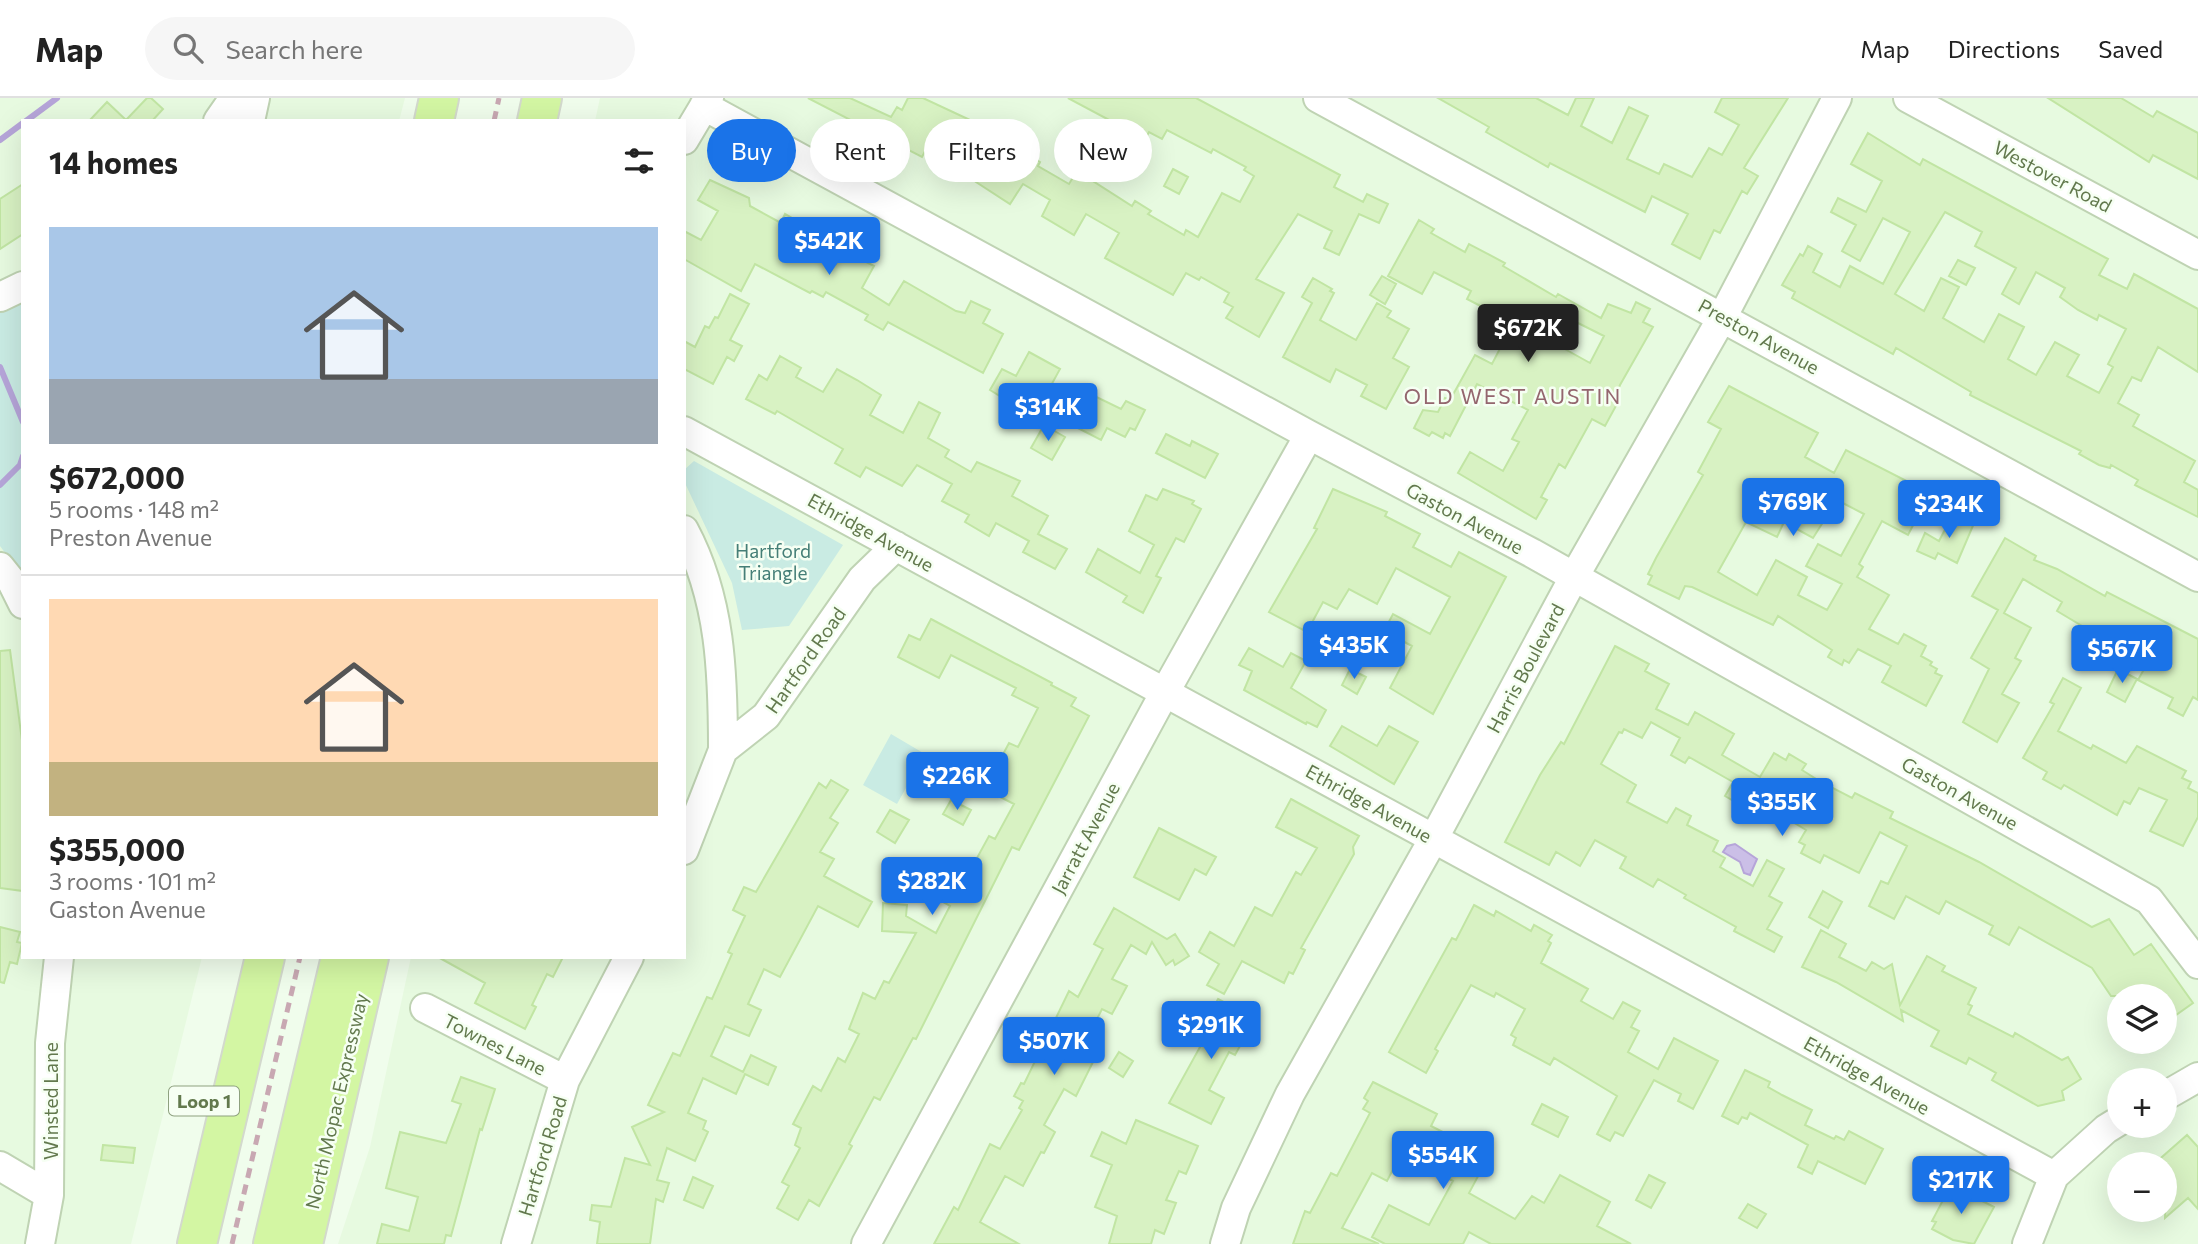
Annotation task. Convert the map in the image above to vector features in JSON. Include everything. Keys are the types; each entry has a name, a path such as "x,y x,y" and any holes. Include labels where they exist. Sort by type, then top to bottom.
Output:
{"highway":[{"path":"411,119 415,98"},
{"path":"434,119 439,98"},
{"path":"461,119 466,98"},
{"path":"537,119 542,98"},
{"path":"562,119 567,98"},
{"name":"Loop 1","path":"170,1244 237,959"},
{"path":"197,1244 265,959"},
{"path":"296,1243 341,959"},
{"name":"North Mopac Expressway","path":"296,1243 368,959"}],"street":[{"path":"219,119 234,98"},
{"path":"250,119 255,98"},
{"name":"Preston Avenue","path":"1318,98 1723,316 2198,577"},
{"name":"Harris Boulevard","path":"1225,1244 1237,1208 1290,1094 1434,838 1574,578 1723,316 1837,98"},
{"name":"Westover Road","path":"1908,98 2198,255"},
{"path":"686,137 706,102"},
{"name":"Gaston Avenue","path":"706,102 1574,578 2150,900 2198,964"},
{"path":"0,297 21,287"},
{"name":"Ethridge Avenue","path":"686,431 2054,1177"},
{"name":"Jarratt Avenue","path":"866,1244 1165,692 1309,435"},
{"path":"686,534 701,565 720,636 723,750 686,845"},
{"name":"Hartford Road","path":"723,750 766,716 862,579 896,546"},
{"path":"0,567 21,600"},
{"name":"Winsted Lane","path":"40,1244 49,1195 50,1043 60,959"},
{"name":"Hartford Road","path":"516,1244 565,1080 628,959"},
{"name":"Townes Lane","path":"425,1008 565,1080"},
{"path":"2177,1089 2198,1077"},
{"path":"2027,1244 2054,1177 2107,1128"},
{"path":"0,1166 49,1195"}],"shaded area":[{"path":"0,98 405,98 400,119 21,119 21,959 202,959 131,1244 0,1244"},
{"path":"600,98 2198,98 2198,1244 338,1244 370,1147 411,959 686,959 686,119 595,119"},
{"path":"1735,844 1757,859 1750,875 1744,873 1740,862 1723,852 1727,846"}],"green space":[{"path":"21,300 21,574 0,546 0,308"},
{"name":"Hartford Triangle","path":"694,461 843,545 789,626 742,630 732,583 686,485 686,468"},
{"path":"891,734 925,754 897,804 863,785"}],"building":[{"path":"147,98 151,98 163,109 154,119 127,119"},
{"path":"808,98 850,98 891,117 897,107 902,110 908,98 923,98 968,119 924,119 922,157 910,151 910,119 849,119"},
{"path":"1068,98 1196,98 1340,175 1334,187 1363,202 1367,194 1388,204 1379,223 1359,214 1339,255 1324,248 1332,231 1298,214 1256,279 1284,293 1259,337 1226,318 1233,307 1224,302 1229,293 1201,277 1199,280 1186,273 1173,295 1105,258 1119,233 1086,214 1074,235 1042,216 1050,200 1023,184 1010,204 976,182 1040,182 1040,167 1054,175 1054,182 1094,182 1132,206 1135,201 1151,211 1148,214 1184,235 1186,230 1198,237 1222,193 1240,202 1254,176 1244,170 1246,167 1213,149 1211,153 1167,130 1162,139 1152,134 1152,119 1107,119"},
{"path":"1438,98 1536,98 1568,115 1576,98 1594,98 1581,126 1612,143 1629,107 1648,116 1627,159 1659,174 1664,164 1692,177 1709,148 1722,155 1739,125 1715,112 1722,98 1788,98 1744,168 1758,176 1747,194 1742,191 1720,233 1714,230 1700,259 1672,244 1688,214 1652,196 1645,212 1550,163 1548,167 1486,132 1489,127"},
{"path":"2048,98 2121,98 2153,117 2157,111 2198,133 2198,179 2153,155 2149,162"},
{"path":"107,102 125,119 91,119"},
{"path":"1868,133 1920,165 1923,159 2108,259 2099,275 2127,289 2134,274 2198,309 2198,372 2158,347 2141,381 2132,377 2118,403 2139,415 2133,426 2195,461 2184,482 2198,490 2198,517 2135,485 2138,480 2111,465 2110,468 2099,465 2079,454 2081,451 1970,395 1971,392 1896,348 1893,354 1792,298 1795,292 1782,285 1800,254 1803,256 1808,246 1822,254 1813,272 1840,287 1850,266 1883,284 1910,232 1883,218 1860,261 1842,251 1856,225 1831,212 1838,198 1866,212 1882,181 1851,164","holes":["1945,212 1982,232 1975,246 2016,268 2002,294 2019,304 2036,272 2065,288 2060,297 2078,310 2097,320 2099,315 2126,329 2108,364 2113,367 2099,393 2067,376 2079,355 2055,342 2036,375 2008,359 2024,327 1999,314 1984,342 1943,318 1959,287 1941,278 1924,311 1895,294"]},
{"path":"1173,169 1188,177 1179,194 1164,186"},
{"path":"709,182 749,198 750,206 781,223 785,214 811,229 802,247 836,264 843,250 874,266 862,288 889,305 904,281 956,311 965,313 971,301 990,310 983,323 1003,334 983,373 888,322 883,330 865,320 868,315 826,292 823,297 812,291 810,293 755,264 741,291 686,260 686,232 701,240 718,211 698,200"},
{"path":"21,185 21,235 0,249 0,199"},
{"path":"1419,220 1434,229 1431,233 1465,252 1469,244 1505,263 1503,266 1556,297 1558,294 1601,318 1608,304 1631,313 1636,302 1650,309 1643,322 1653,327 1620,385 1613,402 1617,404 1605,426 1592,419 1565,468 1559,464 1541,497 1547,500 1536,519 1458,473 1470,452 1503,471 1519,442 1512,439 1528,410 1477,384 1450,436 1445,433 1443,438 1432,432 1429,436 1414,428 1423,410 1438,412 1445,398 1450,400 1475,355 1492,364 1506,337 1491,328 1498,315 1467,299 1471,291 1434,272 1422,294 1388,276","holes":["1578,323 1604,336 1590,363 1563,348"]},
{"path":"1958,260 1975,268 1966,285 1949,276"},
{"path":"1382,276 1396,284 1385,304 1370,295"},
{"path":"1313,278 1334,293 1320,320 1356,340 1377,303 1391,311 1387,317 1409,329 1393,358 1409,367 1386,409 1361,396 1367,385 1336,369 1330,382 1283,357 1312,303 1302,297"},
{"path":"730,294 749,304 730,340 742,346 734,361 727,357 713,384 686,370 686,342 695,347 705,326 709,328 715,317 718,318"},
{"path":"1029,352 1060,369 1042,402 1022,391 1019,397 1012,393 1008,401 990,390 1002,369 1016,376"},
{"path":"780,356 801,368 796,377 823,392 837,369 881,395 870,415 903,433 919,402 940,413 928,438 949,450 945,457 971,472 977,462 1020,481 1012,496 1048,516 1038,534 1067,549 1055,569 1023,552 1029,541 996,523 989,536 965,522 969,515 942,501 952,484 917,465 902,486 866,467 860,477 835,463 843,449 777,411 775,414 746,399 759,375 767,380"},
{"path":"1729,386 1818,433 1805,457 1834,473 1846,450 1930,493 1908,535 1882,521 1859,564 1863,567 1857,577 1889,595 1869,629 1898,644 1904,634 1926,646 1921,656 1932,662 1930,665 1937,669 1935,673 1942,676 1926,706 1882,682 1891,666 1858,649 1849,663 1844,660 1842,665 1828,657 1832,650 1778,616 1773,625 1692,587 1685,586 1679,599 1648,584 1652,576 1648,574 1703,475 1698,472 1721,429 1708,422","holes":["1837,500 1864,514 1841,556 1818,544 1806,566 1842,584 1827,610 1798,595 1807,577 1776,560 1757,595 1718,572 1746,522 1777,537 1784,522 1813,538"]},
{"path":"1082,390 1121,409 1126,401 1145,410 1135,430 1130,428 1125,437 1107,428 1101,440 1066,422"},
{"path":"1044,425 1065,437 1052,460 1031,448"},
{"path":"1166,434 1190,446 1192,441 1218,454 1205,478 1156,453"},
{"path":"1163,489 1194,501 1192,504 1201,509 1184,542 1176,538 1156,576 1161,578 1143,613 1123,602 1127,596 1086,572 1098,549 1140,573 1154,545 1129,531 1146,495 1157,500"},
{"path":"1333,489 1387,512 1385,516 1420,534 1413,547 1451,567 1459,552 1506,577 1433,714 1390,688 1412,646 1384,631 1393,614 1430,634 1450,597 1396,568 1377,604 1349,589 1337,609 1323,602 1307,632 1269,612 1317,529 1314,528"},
{"path":"1961,514 1975,521 1957,563 1938,553 1935,559 1917,551 1925,533 1939,541 1952,516 1958,519"},
{"path":"2005,538 2036,556 2034,560 2057,569 2105,596 2107,592 2198,639 2198,700 2193,697 2183,716 2168,708 2173,698 2138,680 2153,653 2119,635 2112,648 2085,633 2087,629 2057,611 2062,602 2023,579 2004,613 2031,628 2015,658 2021,661 2002,694 2019,703 1997,742 1963,722 1989,669 1971,658 1998,610 1972,596"},
{"path":"931,619 1052,683 1051,685 1076,698 1071,706 1089,716 1019,850 1012,847 916,1039 913,1038 880,1100 874,1097 849,1144 852,1146 819,1206 809,1200 798,1220 777,1208 789,1186 782,1182 800,1148 795,1145 801,1128 793,1124 813,1086 821,1091 838,1058 845,1062 859,1034 849,1029 863,993 875,999 884,981 889,983 916,933 882,931 883,903 907,905 906,916 936,933 950,906 929,894 943,868 965,880 989,836 995,839 1014,804 973,783 977,776 974,774 982,757 986,759 987,756 999,762 1009,743 1018,747 1038,708 1012,695 1016,688 951,655 939,678 898,657 909,635 920,640"},
{"path":"1615,646 1649,664 1645,671 1669,684 1656,709 1688,725 1695,712 1734,734 1722,755 1760,777 1774,753 1786,760 1789,754 1806,764 1802,770 1821,782 1852,798 1855,793 1893,812 1890,818 1979,862 2092,927 2109,919 2134,955 2151,944 2193,1003 2177,1014 2177,984 2107,984 2107,990 2092,968 2019,927 2009,945 1989,934 1993,926 1946,901 1939,914 1906,896 1894,919 1869,906 1881,881 1888,884 1907,846 1880,832 1859,873 1824,855 1820,863 1801,853 1805,845 1799,842 1806,830 1755,799 1749,810 1725,796 1733,782 1689,757 1685,763 1671,755 1680,738 1651,722 1642,738 1624,729 1622,733 1619,732 1601,764 1636,785 1627,802 1667,823 1676,808 1691,816 1687,825 1718,841 1713,851 1725,858 1720,867 1753,886 1767,860 1784,869 1769,896 1782,903 1767,929 1782,937 1774,952 1734,931 1736,927 1684,898 1686,895 1658,879 1653,887 1620,868 1626,857 1595,840 1580,866 1556,852 1549,865 1505,842 1540,775 1561,742 1564,744"},
{"path":"1249,648 1283,667 1291,653 1306,661 1291,688 1326,710 1317,727 1307,722 1306,724 1244,690 1252,671 1239,665"},
{"path":"10,650 21,733 21,891 0,888 0,651"},
{"path":"1350,669 1366,677 1357,694 1342,685"},
{"path":"2118,669 2137,679 2125,702 2107,692"},
{"path":"2063,678 2081,688 2058,731 2091,749 2093,745 2126,763 2137,746 2186,771 2182,778 2191,782 2188,788 2198,793 2198,817 2183,846 2150,831 2167,800 2139,788 2130,804 2124,801 2117,815 2064,785 2061,789 2043,779 2047,772 2023,758 2054,704 2050,702"},
{"path":"1342,726 1377,746 1389,726 1418,742 1394,784 1330,746"},
{"path":"831,780 848,790 830,818 838,823 820,852 834,859 824,876 872,902 858,927 818,906 780,977 764,969 748,1004 761,1010 749,1036 725,1026 711,1056 743,1072 751,1055 776,1067 768,1085 745,1074 736,1094 703,1078 688,1113 706,1121 703,1129 708,1132 695,1161 667,1148 657,1180 669,1183 663,1202 656,1199 650,1244 597,1244 600,1222 590,1220 592,1205 611,1207 625,1158 650,1165 632,1127 664,1112 648,1105 673,1053 680,1056 707,997 712,999 732,954 728,952 745,916 733,910 744,887 756,892 819,783 826,788"},
{"path":"1291,799 1359,836 1353,847 1354,854 1301,948 1305,950 1293,974 1289,972 1284,983 1242,961 1224,994 1207,985 1219,964 1199,952 1210,932 1234,946 1255,907 1272,916 1296,872 1301,875 1317,848 1276,827"},
{"path":"951,800 971,810 963,825 943,814"},
{"path":"890,810 909,820 895,843 877,832"},
{"path":"1159,828 1216,857 1206,875 1195,869 1179,900 1134,877"},
{"path":"1823,891 1842,902 1828,928 1809,917"},
{"path":"1474,905 1494,916 1496,911 1531,931 1534,925 1552,935 1541,963 1588,989 1581,1001 1613,1019 1623,1002 1640,1011 1631,1027 1639,1031 1628,1052 1658,1069 1674,1038 1718,1061 1693,1109 1678,1101 1681,1094 1654,1080 1623,1136 1615,1132 1610,1141 1597,1134 1617,1096 1554,1058 1550,1065 1513,1045 1516,1038 1511,1035 1525,1009 1496,993 1494,997 1471,985 1435,1049 1438,1051 1426,1073 1389,1052 1452,938 1456,940"},
{"path":"1114,908 1167,939 1175,934 1189,956 1175,965 1173,960 1166,965 1152,942 1146,954 1131,945 1112,979 1127,986 1112,1014 1102,1009 1084,1045 1098,1052 1076,1096 1064,1089 1044,1125 1055,1132 1044,1153 1041,1152 1023,1186 1005,1176 980,1222 1019,1244 934,1244 954,1207 958,1210 990,1144 1000,1149 1022,1110 1019,1108 1023,1101 1014,1096 1021,1083 1024,1084 1069,991 1078,997 1103,949 1094,944"},
{"path":"0,927 20,932 17,942 21,943 21,947 17,964 10,962 4,983 0,982"},
{"path":"1821,930 1846,944 1839,957 1866,971 1872,962 1884,969 1892,964 1900,1005 1927,956 1945,966 1942,971 1976,988 1968,1004 1972,1006 1968,1014 2013,1037 2015,1033 2062,1060 2068,1057 2081,1079 2062,1091 2064,1100 2038,1106 1992,1080 1996,1073 1969,1058 1966,1064 1931,1046 1939,1031 1901,1010 1903,1021 1836,982 1802,967"},
{"path":"442,959 562,959 553,977 547,974 532,1005 536,1007 525,1029 475,1003 485,983"},
{"path":"1218,999 1255,1019 1235,1055 1229,1052 1209,1090 1224,1098 1211,1124 1169,1103 1205,1038 1199,1035"},
{"path":"1119,1052 1133,1061 1123,1077 1109,1068"},
{"path":"1745,1070 1770,1082 1768,1087 1812,1110 1805,1125 1834,1139 1836,1136 1844,1140 1849,1131 1883,1149 1865,1184 1818,1161 1812,1174 1798,1167 1808,1145 1750,1113 1747,1119 1742,1117 1738,1124 1722,1116"},
{"path":"461,1077 495,1089 482,1130 480,1129 451,1236 446,1235 444,1244 377,1244 382,1224 409,1231 418,1197 386,1188 400,1132 446,1143 461,1104 452,1101"},
{"path":"1373,1082 1437,1114 1431,1126 1468,1145 1470,1141 1491,1152 1469,1193 1515,1219 1532,1196 1544,1203 1560,1175 1610,1202 1597,1226 1631,1244 1491,1244 1469,1232 1463,1244 1385,1244 1372,1237 1389,1205 1429,1225 1453,1181 1438,1173 1447,1157 1410,1137 1387,1181 1372,1173 1342,1228 1379,1244 1293,1244 1305,1211 1310,1213 1331,1173 1337,1176 1370,1113 1363,1109 1368,1101 1364,1098"},
{"path":"1542,1104 1568,1117 1558,1137 1532,1124"},
{"path":"1136,1120 1198,1146 1186,1174 1179,1171 1166,1200 1176,1203 1164,1234 1155,1230 1151,1244 1109,1244 1117,1216 1095,1207 1112,1165 1091,1156 1102,1132 1126,1144"},
{"path":"2187,1135 2198,1147 2198,1209 2188,1198 2177,1208 2177,1152 2168,1152"},
{"path":"103,1145 135,1148 133,1163 101,1160"},
{"path":"1649,1175 1665,1183 1651,1208 1636,1200"},
{"path":"693,1177 713,1186 703,1208 684,1200"},
{"path":"1951,1185 1994,1207 1974,1244 1953,1240 1932,1229 1936,1222 1932,1221"},
{"path":"1748,1204 1766,1214 1757,1228 1739,1218"}],"waterway":[{"path":"29,119 57,98"},
{"path":"0,140 21,124"},
{"path":"0,367 21,417"},
{"path":"0,485 21,462"}],"railway":[{"path":"494,119 499,98"},
{"path":"232,1244 300,959"}],"district":[{"name":"OLD WEST AUSTIN","path":"1513,395"}]}
